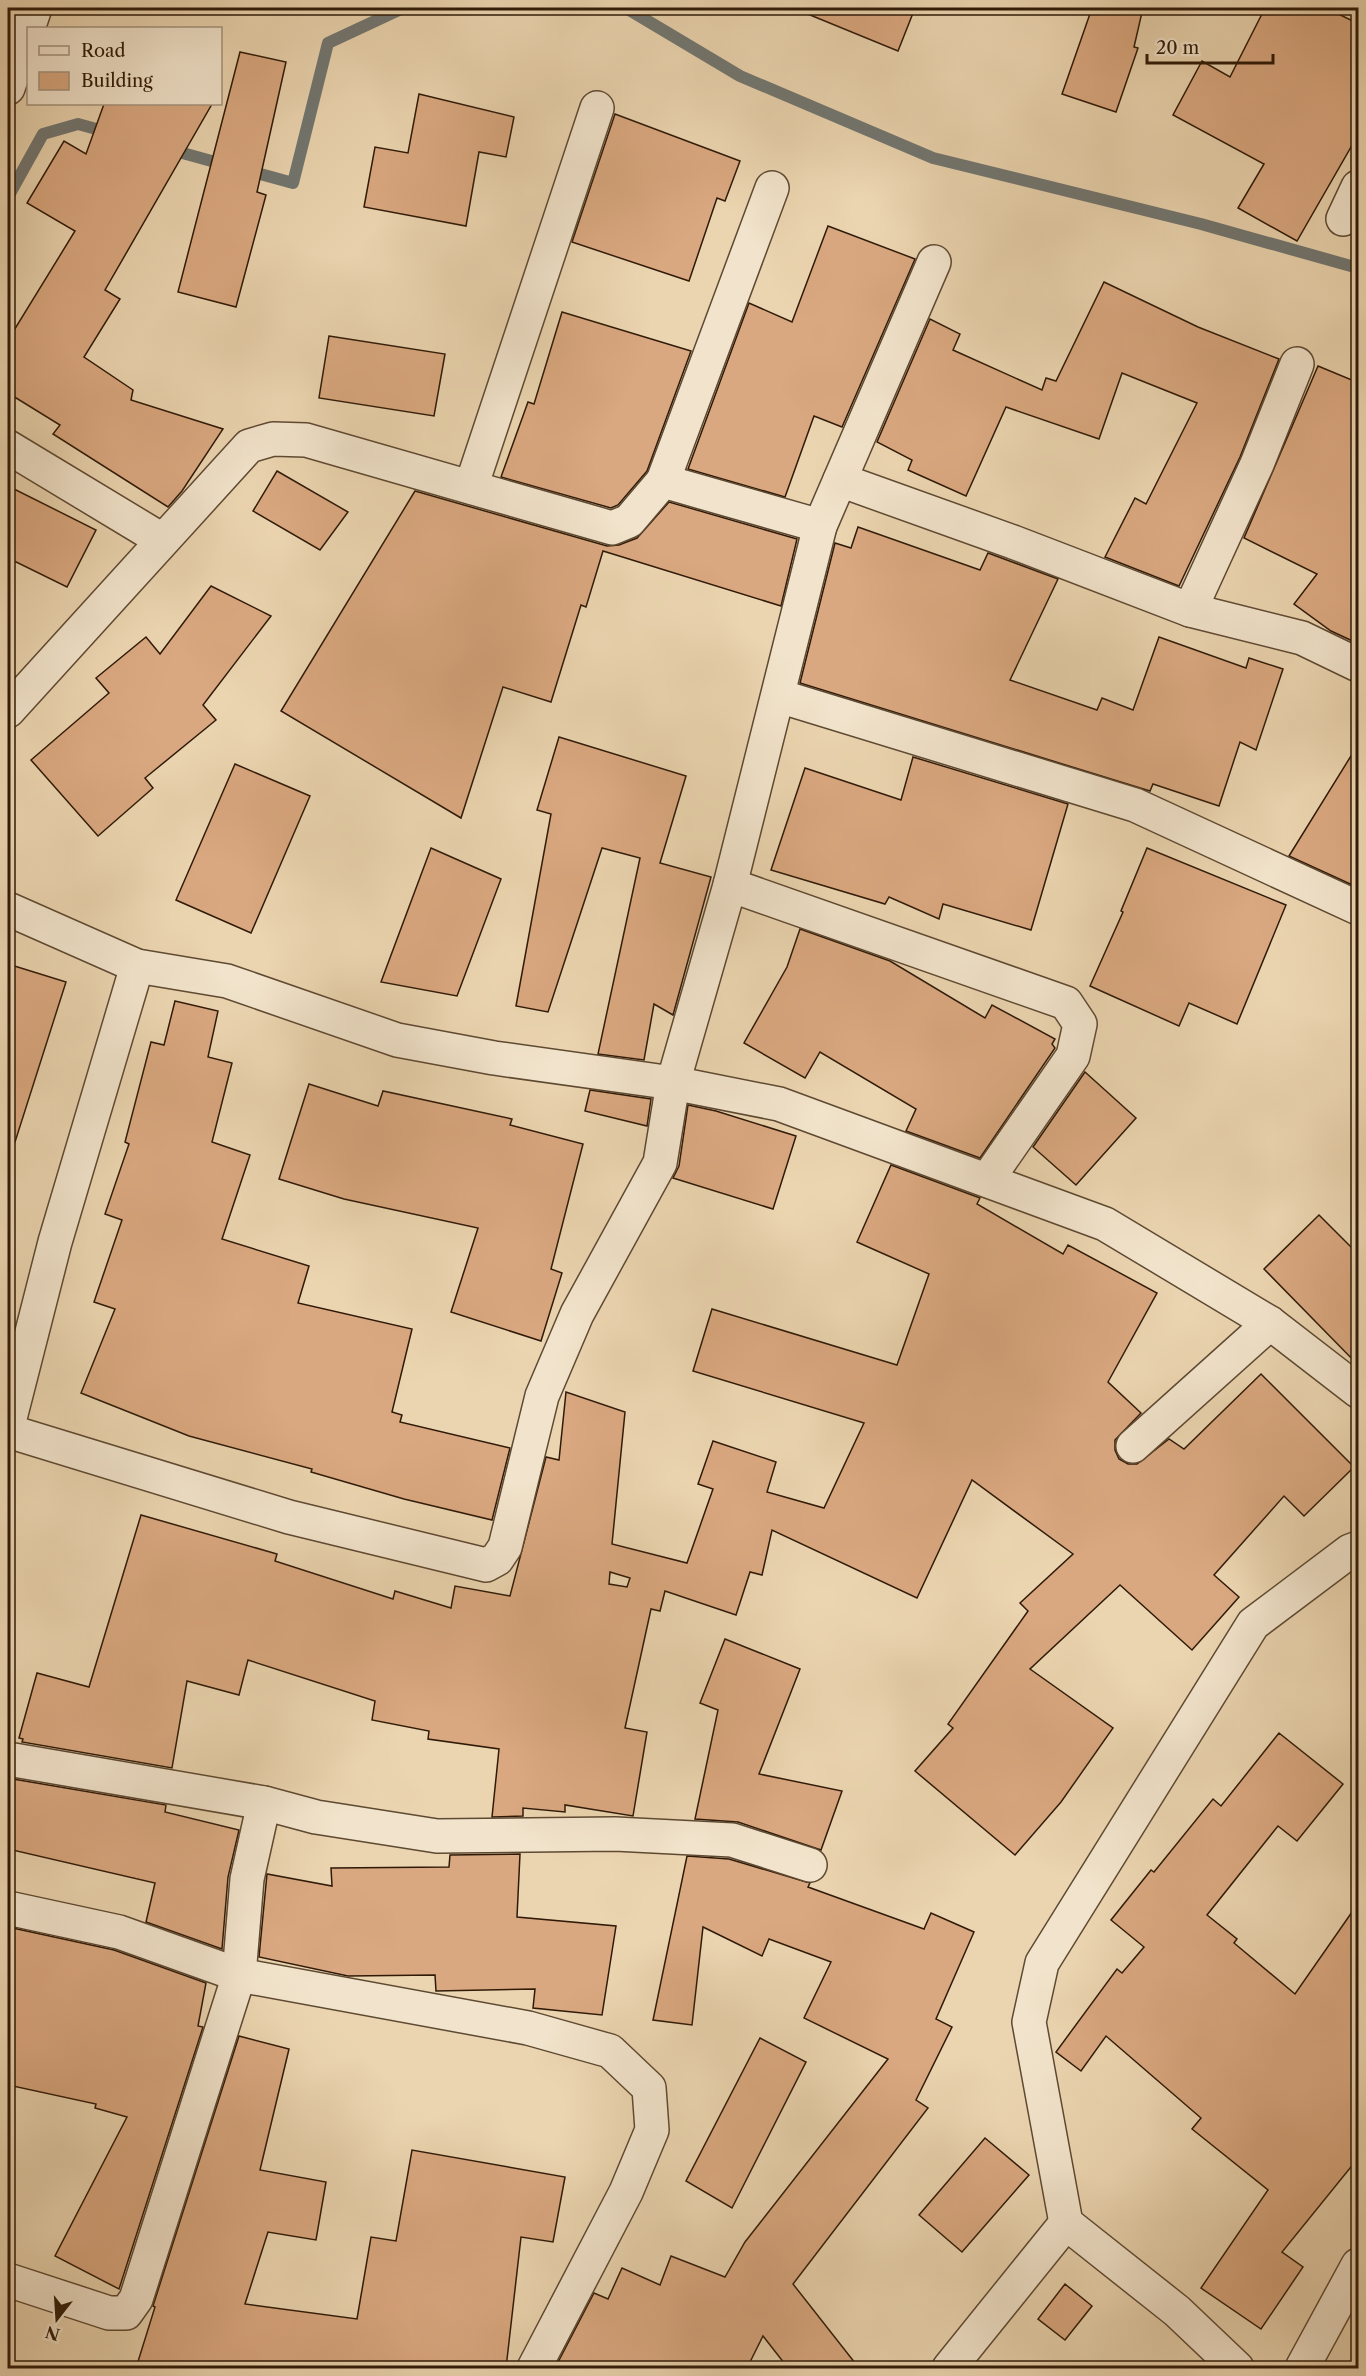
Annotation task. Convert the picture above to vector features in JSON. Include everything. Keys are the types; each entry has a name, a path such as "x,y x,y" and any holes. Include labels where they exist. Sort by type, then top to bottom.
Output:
{"street":[{"path":"29,27 35,8"},
{"path":"8,88 27,32"},
{"path":"471,487 597,108"},
{"path":"1343,219 1359,187"},
{"path":"8,711 249,446 273,439 306,440 612,528 629,521 663,481 772,188"},
{"path":"137,966 55,1242 8,1428 289,1517 486,1565 496,1559 505,1547 542,1396 577,1314 660,1163 674,1083 730,885 820,526 934,262"},
{"path":"1190,610 1257,464 1297,364"},
{"path":"8,447 162,540"},
{"path":"840,480 1013,542 1190,610 1302,638 1359,665"},
{"path":"663,481 820,526"},
{"path":"779,696 1135,805 1359,908"},
{"path":"730,885 1066,1003 1080,1024 1073,1056 987,1180"},
{"path":"8,909 137,966 227,981 397,1040 494,1058 674,1083 779,1104 1105,1224 1270,1323 1359,1391"},
{"path":"1133,1446 1270,1323"},
{"path":"1237,2368 1177,2311 1066,2223 1029,2022 1042,1963 1253,1624 1350,1551 1359,1548"},
{"path":"8,1759 264,1803 316,1817 437,1836 615,1834 732,1840 810,1865"},
{"path":"8,2280 109,2313 126,2313 136,2299 239,1975 247,1879 264,1803"},
{"path":"8,1908 119,1932 239,1975 528,2028 610,2051 649,2088 652,2130 626,2192 534,2368"},
{"path":"949,2368 1066,2223"},
{"path":"1302,2368 1359,2265"}],"building":[{"path":"793,8 915,8 898,51"},
{"path":"1092,8 1143,8 1134,47 1138,48 1116,112 1062,94"},
{"path":"1265,8 1326,8 1359,24 1359,133 1297,241 1238,208 1264,164 1173,115 1202,61 1230,77"},
{"path":"240,52 286,62 257,192 266,195 236,307 178,292"},
{"path":"419,94 514,117 506,157 479,152 466,226 364,207 375,147 408,153"},
{"path":"104,105 211,105 105,290 120,299 84,357 133,390 131,400 223,429 182,491 168,507 53,434 60,425 8,393 8,340 75,231 27,203 64,141 86,154"},
{"path":"615,114 740,161 725,201 717,198 689,281 572,242"},
{"path":"828,226 915,259 842,427 814,416 785,497 688,469 749,303 792,322"},
{"path":"1104,282 1198,327 1279,359 1240,457 1179,586 1105,557 1135,498 1146,504 1197,403 1122,373 1099,439 1006,407 966,496 908,470 912,460 877,442 930,319 960,334 953,350 1042,390 1046,378 1056,381"},
{"path":"562,312 691,351 647,471 618,505 611,508 501,477 528,402 534,404"},
{"path":"329,336 445,354 434,416 319,398"},
{"path":"1318,366 1359,383 1359,644 1331,631 1294,604 1317,574 1244,538"},
{"path":"277,471 348,512 320,550 253,511"},
{"path":"8,486 96,530 67,587 8,558"},
{"path":"415,491 607,546 619,545 637,538 669,502 797,539 781,606 603,551 586,607 581,605 551,702 503,687 461,818 281,711"},
{"path":"858,527 980,570 988,553 1058,579 1010,680 1097,710 1102,698 1133,710 1159,637 1246,668 1249,658 1283,669 1256,750 1240,742 1219,806 1153,784 1150,791 800,683 835,543 851,548"},
{"path":"211,586 271,616 203,705 216,720 145,778 153,788 98,836 31,760 109,693 96,678 146,637 160,654"},
{"path":"559,737 686,776 660,863 711,877 673,1015 654,1004 644,1060 598,1054 640,858 602,848 548,1012 516,1006 551,814 537,810"},
{"path":"1359,743 1359,888 1289,856"},
{"path":"913,757 1068,804 1031,930 943,904 939,919 889,897 885,904 771,870 805,768 901,800"},
{"path":"235,764 310,796 251,933 176,900"},
{"path":"431,848 501,879 457,996 381,982"},
{"path":"1147,848 1286,905 1237,1024 1189,1003 1179,1026 1090,986 1123,912 1121,911"},
{"path":"800,929 890,961 985,1018 992,1005 1055,1039 1052,1044 1055,1048 980,1158 906,1131 916,1109 820,1052 805,1078 744,1043 787,967"},
{"path":"8,964 66,982 15,1142 8,1141"},
{"path":"175,1001 218,1011 208,1057 232,1063 212,1142 250,1155 222,1239 309,1266 298,1303 412,1329 392,1412 402,1415 400,1422 510,1448 492,1520 404,1499 311,1472 312,1469 189,1436 81,1393 115,1309 94,1302 122,1220 105,1214 129,1144 125,1142 151,1042 164,1045"},
{"path":"1085,1072 1136,1118 1076,1185 1033,1147"},
{"path":"309,1084 378,1106 383,1091 512,1119 510,1125 583,1144 551,1269 562,1273 541,1341 451,1312 478,1228 344,1199 279,1179"},
{"path":"590,1090 651,1099 647,1126 585,1111"},
{"path":"688,1105 716,1111 796,1136 773,1209 673,1178 679,1166"},
{"path":"891,1165 980,1198 977,1204 1063,1254 1068,1245 1157,1293 1108,1382 1141,1413 1115,1440 1115,1450 1119,1459 1128,1464 1137,1464 1169,1439 1184,1449 1261,1374 1354,1467 1304,1516 1284,1496 1214,1575 1239,1597 1192,1650 1120,1585 1030,1669 1113,1728 1061,1802 1015,1855 915,1771 953,1728 948,1724 1028,1611 1020,1603 1073,1554 972,1480 917,1598 772,1530 762,1575 750,1572 736,1615 665,1591 660,1611 651,1609 625,1728 647,1732 633,1816 565,1805 565,1812 523,1808 523,1816 492,1817 499,1749 428,1739 429,1731 372,1720 375,1701 248,1660 239,1695 187,1681 172,1768 22,1742 23,1739 19,1738 37,1673 89,1687 141,1515 277,1554 275,1561 393,1599 395,1591 451,1608 455,1586 510,1596 546,1457 559,1460 566,1392 625,1412 612,1544 687,1563 713,1489 698,1484 713,1441 776,1462 767,1492 824,1508 864,1423 693,1371 712,1309 897,1365 929,1274 857,1242","holes":["610,1572 630,1578 627,1587 609,1584"]},
{"path":"1319,1215 1359,1255 1359,1366 1264,1269"},
{"path":"725,1639 800,1669 759,1774 842,1791 821,1850 738,1822 695,1819 718,1710 700,1703"},
{"path":"1279,1733 1343,1784 1297,1841 1278,1826 1207,1915 1237,1939 1234,1943 1295,1994 1359,1902 1359,2157 1282,2252 1303,2267 1261,2329 1201,2288 1268,2190 1192,2129 1201,2118 1106,2036 1081,2071 1056,2052 1117,1969 1122,1973 1144,1947 1111,1920 1151,1870 1154,1872 1213,1799 1221,1806"},
{"path":"13,1779 166,1805 165,1812 239,1830 228,1877 222,1949 146,1922 155,1883 8,1849 8,1803"},
{"path":"520,1854 517,1917 616,1926 602,2015 533,2008 535,1989 436,1991 435,1975 348,1976 259,1957 267,1874 332,1886 331,1868 449,1867 450,1855"},
{"path":"687,1856 729,1859 810,1883 808,1887 924,1929 931,1913 974,1932 936,2019 952,2027 916,2100 928,2108 793,2284 859,2368 788,2368 763,2336 747,2368 555,2368 594,2293 608,2299 622,2268 660,2285 671,2256 725,2277 745,2242 888,2059 804,2018 831,1962 769,1939 762,1956 703,1927 692,2025 653,2020"},
{"path":"8,1927 114,1950 206,1983 198,2026 203,2027 119,2289 55,2256 127,2117 95,2108 96,2104 8,2085"},
{"path":"239,2036 289,2049 260,2170 326,2182 316,2240 268,2232 245,2304 357,2319 371,2237 396,2241 412,2150 565,2177 553,2242 521,2237 506,2368 136,2368 155,2307 153,2306"},
{"path":"760,2038 806,2062 732,2208 686,2181"},
{"path":"985,2138 1029,2175 962,2252 919,2215"},
{"path":"1065,2284 1092,2306 1065,2340 1038,2319"}],"waterway":[{"path":"246,170 293,183 328,43 403,8"},
{"path":"626,8 740,76 933,158 1201,224 1358,268"},
{"path":"8,197 43,134 78,124 111,133"},
{"path":"168,149 226,165"}]}
